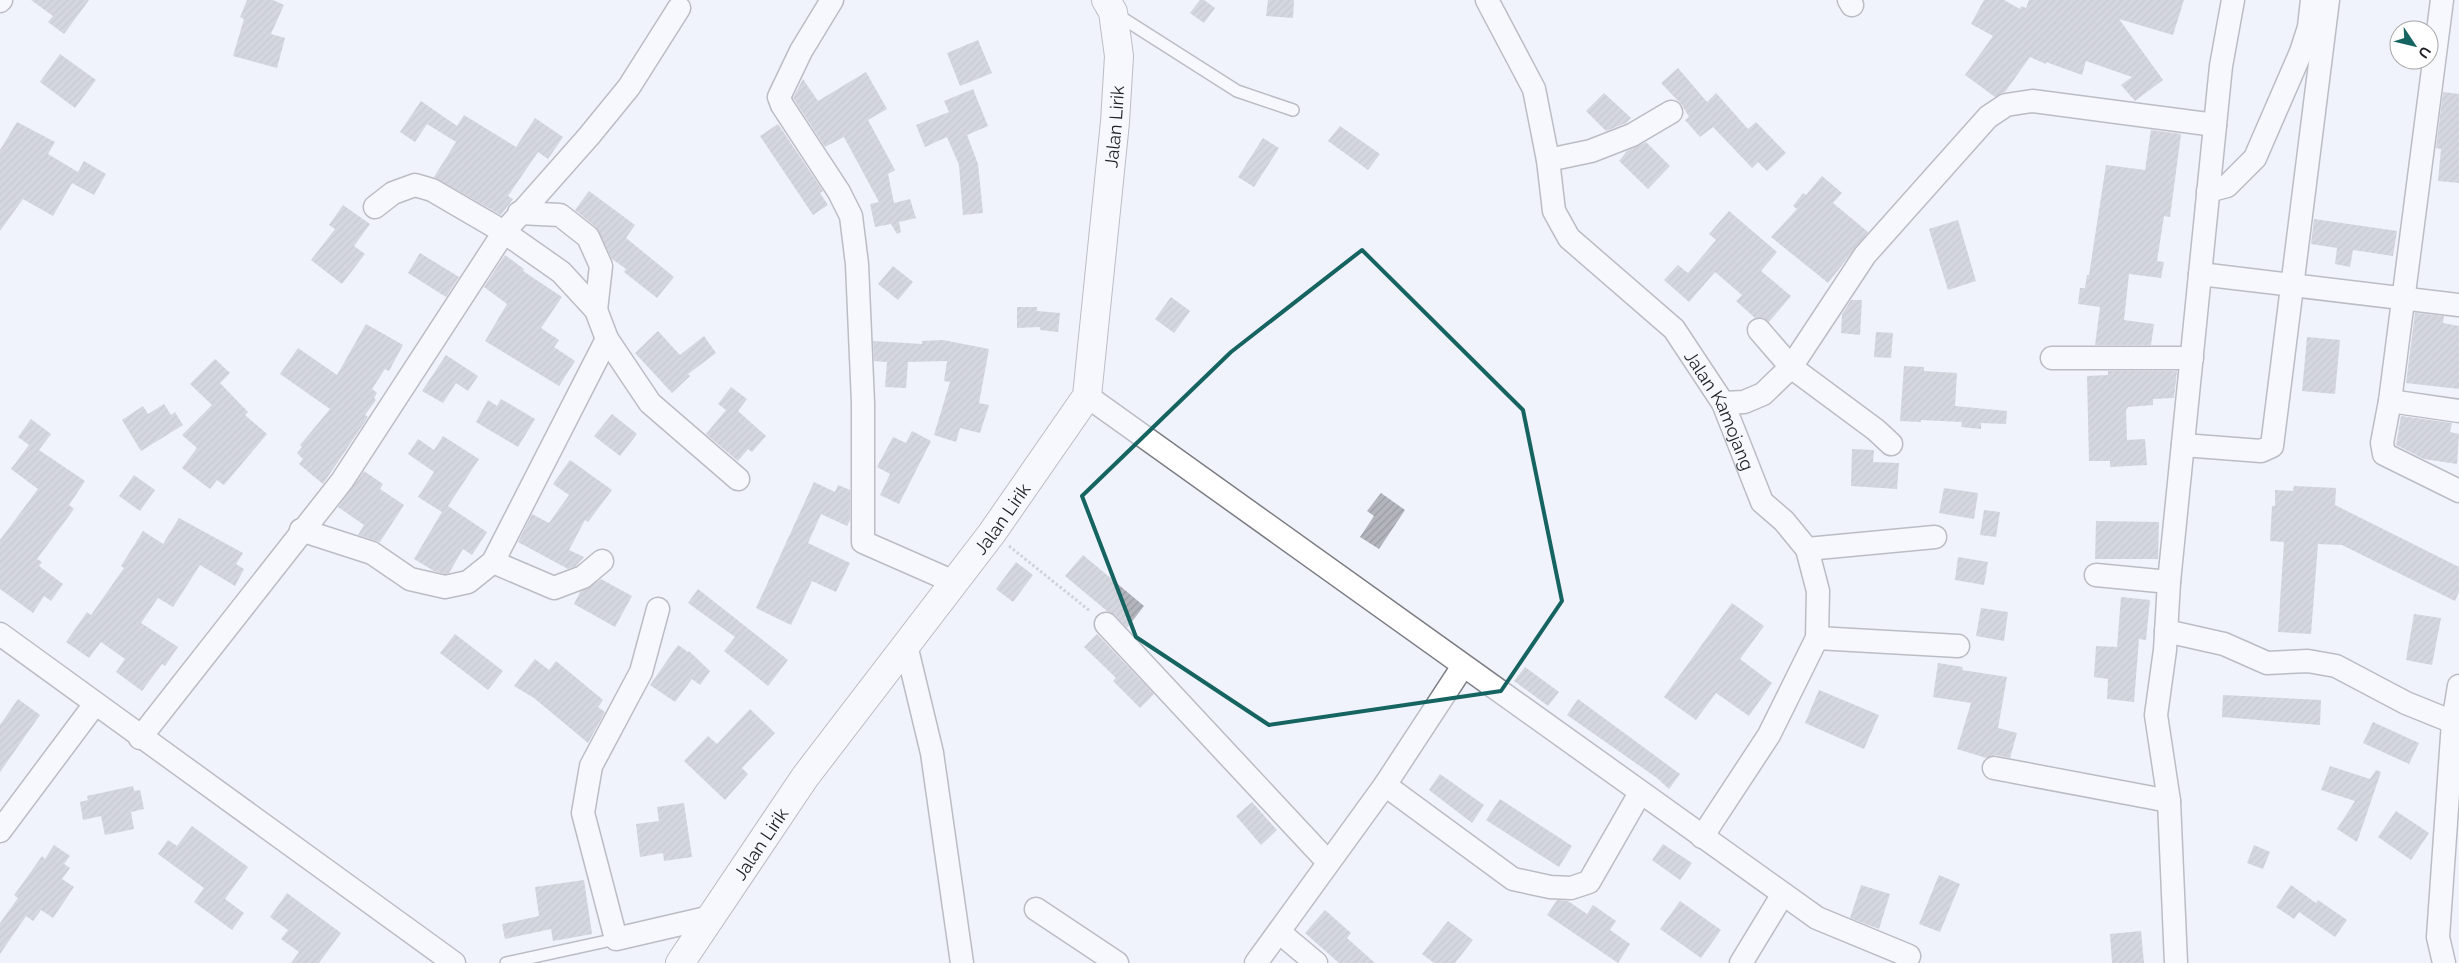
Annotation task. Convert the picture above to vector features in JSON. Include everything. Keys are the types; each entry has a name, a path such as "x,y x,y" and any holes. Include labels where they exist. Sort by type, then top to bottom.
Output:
{"main road":[{"name":"Jalan Lirik","path":"680,963 804,777 992,533 1086,396 1115,122 1119,56 1110,6"}],"street":[{"path":"832,0 802,51 779,97 782,105 840,192 851,216 857,264 863,403 863,542 954,582"},
{"name":"Jalan Kamojang","path":"1487,0 1534,89 1548,160 1554,211 1569,238 1674,329 1723,403 1762,502 1784,521 1807,549 1818,592 1816,638 1770,735 1702,837"},
{"path":"2176,963 2169,802 2156,715 2166,631 2221,66 2233,0"},
{"path":"2208,192 2227,186 2255,158 2301,52 2309,27 2312,0"},
{"path":"2183,445 2261,451 2272,446 2328,0"},
{"path":"2442,0 2390,401 2382,443 2384,454 2459,491"},
{"path":"140,738 301,530 342,481 504,232 589,136 629,87 674,3"},
{"path":"1723,403 1744,402 1763,394 1791,367 1865,255 1988,117 2006,105 2032,101 2215,125"},
{"path":"1548,160 1591,152 1632,135 1671,112"},
{"path":"375,207 393,193 415,185 432,190 504,232 561,272 596,310 607,339 650,403 738,479"},
{"path":"519,213 560,215 588,237 601,266 596,310"},
{"path":"2200,274 2459,305"},
{"path":"1759,330 1791,367 1876,430 1891,444"},
{"path":"301,530 372,553 410,580 445,587 468,582 492,562 607,339"},
{"path":"2052,358 2192,358"},
{"path":"1086,396 1817,918 1909,956"},
{"path":"2390,401 2459,411"},
{"path":"1807,549 1935,537"},
{"path":"492,562 554,588 583,577 602,561"},
{"path":"2096,575 2170,582"},
{"path":"658,609 641,672 591,766 583,813 616,939 711,917"},
{"path":"1106,624 1328,862"},
{"path":"2166,631 2224,644 2267,663 2308,661 2336,666 2406,703 2452,722"},
{"path":"0,634 140,738 454,963"},
{"path":"1816,638 1958,646"},
{"path":"906,645 932,753 962,963"},
{"path":"1256,963 1385,785 1463,666"},
{"path":"2444,963 2438,937 2452,722 2459,686"},
{"path":"0,831 95,704"},
{"path":"1994,768 2169,802"},
{"path":"1385,785 1513,879 1550,888 1571,888 1589,882 1640,793"},
{"path":"1742,963 1783,894"},
{"path":"1036,910 1117,963"},
{"path":"1279,932 1316,963"}],"lane":[{"path":"1110,6 1237,91 1293,110"},
{"path":"506,963 616,939"}],"path":[{"path":"992,533 1106,624"}],"highlighted area":[{"path":"1362,250 1523,410 1562,601 1501,691 1269,725 1136,637 1082,496 1231,352"}],"building":[{"path":"31,0 89,0 64,34 48,22 53,16"},
{"path":"247,0 273,0 284,5 271,34 285,38 277,68 233,56 244,19 240,17"},
{"path":"1200,0 1204,0 1215,8 1204,23 1190,13"},
{"path":"1268,0 1294,0 1293,18 1266,16"},
{"path":"1984,0 2004,0 2020,9 2021,6 2026,8 2029,0 2184,0 2173,35 2119,19 2163,80 2135,101 2121,85 2132,77 2086,61 2082,75 2030,57 2005,92 1995,97 1965,75 1993,36 1971,24"},
{"path":"978,40 992,73 960,86 947,53"},
{"path":"60,54 96,80 75,108 40,82"},
{"path":"1678,68 1707,102 1716,93 1748,129 1756,122 1786,153 1767,171 1758,162 1752,168 1713,127 1700,137 1685,120 1689,117 1682,105 1661,83"},
{"path":"866,72 887,109 868,120 895,170 888,174 894,203 910,199 916,218 899,222 901,232 897,234 891,224 875,227 870,204 879,202 844,137 825,147 793,98 803,79 818,101"},
{"path":"973,89 988,126 967,135 978,164 983,213 963,215 959,165 947,137 925,147 916,125 949,112 944,101"},
{"path":"2443,92 2459,94 2459,183 2438,181 2441,149 2436,148"},
{"path":"1604,93 1631,118 1626,123 1606,131 1586,111"},
{"path":"421,101 457,126 464,115 516,147 535,118 563,137 548,159 538,152 508,196 513,199 501,215 434,177 456,142 427,124 415,142 400,132"},
{"path":"17,122 55,142 48,154 78,172 84,161 106,174 94,195 72,183 53,216 23,199 0,231 0,150"},
{"path":"778,124 823,191 820,193 828,205 813,215 760,136"},
{"path":"1340,126 1380,154 1368,170 1328,141"},
{"path":"2151,130 2181,134 2170,217 2164,216 2157,261 2164,262 2161,278 2129,274 2124,320 2154,324 2151,345 2095,345 2100,307 2078,304 2080,288 2085,288 2087,275 2089,275 2106,165 2145,170"},
{"path":"1263,138 1279,148 1254,187 1238,177"},
{"path":"1646,142 1670,166 1648,189 1619,161 1627,151"},
{"path":"1822,176 1842,193 1833,203 1868,232 1828,283 1771,237 1797,209 1793,206 1803,193 1806,195"},
{"path":"589,191 635,225 626,238 674,277 657,298 624,272 626,269 612,259 596,227 575,210"},
{"path":"343,205 370,224 354,246 365,254 342,284 311,260 335,229 329,225"},
{"path":"1729,211 1777,252 1761,271 1791,296 1769,322 1763,318 1755,318 1736,301 1742,295 1715,272 1689,302 1664,280 1678,265 1688,273 1716,240 1709,234"},
{"path":"2314,219 2397,231 2393,256 2353,250 2350,267 2335,264 2337,248 2311,244"},
{"path":"1958,220 1976,281 1948,290 1929,229"},
{"path":"420,253 459,277 446,297 408,273"},
{"path":"505,255 524,269 523,271 562,297 541,328 559,340 554,347 575,361 559,386 485,341 507,304 484,287"},
{"path":"893,266 913,282 898,300 878,284"},
{"path":"1171,297 1190,311 1174,333 1155,319"},
{"path":"1851,300 1862,300 1860,335 1841,333 1842,314"},
{"path":"1017,307 1037,307 1037,311 1060,313 1058,332 1040,330 1040,327 1017,328"},
{"path":"2415,313 2444,316 2443,323 2459,326 2459,389 2406,383"},
{"path":"366,324 403,345 389,371 385,369 372,389 377,393 374,398 376,400 365,415 368,417 323,484 299,464 303,459 297,453 302,447 300,445 330,409 280,374 298,348 337,375"},
{"path":"658,331 680,355 704,336 716,353 688,374 690,376 672,393 635,353"},
{"path":"1876,332 1893,333 1891,358 1874,357"},
{"path":"2307,337 2340,340 2335,394 2302,391"},
{"path":"943,340 989,349 979,403 989,405 980,433 960,428 956,442 934,435 950,382 944,381 947,361 908,362 906,388 885,387 887,362 874,361 873,341 922,344 922,341"},
{"path":"446,355 478,376 468,391 456,383 443,403 422,391"},
{"path":"215,359 230,373 220,383 248,412 245,415 267,434 224,485 217,480 210,489 182,468 197,448 182,435 212,405 190,384"},
{"path":"1904,366 1924,367 1924,371 1957,373 1955,406 2007,411 2006,424 1981,423 1981,429 1961,427 1962,422 1900,421"},
{"path":"2108,371 2177,371 2174,398 2153,399 2153,405 2128,407 2126,410 2127,440 2145,439 2147,465 2110,467 2110,461 2089,461 2087,376 2108,375"},
{"path":"731,387 747,399 738,411 766,436 752,452 748,449 738,461 706,434 726,410 718,404"},
{"path":"501,399 535,419 518,447 476,422 488,400 497,406"},
{"path":"164,404 171,415 175,412 183,425 141,451 122,420 143,406 148,414"},
{"path":"612,414 637,434 620,456 594,436"},
{"path":"2401,416 2452,423 2450,432 2459,434 2457,464 2424,459 2396,445"},
{"path":"31,419 51,434 39,450 85,481 69,505 74,509 37,559 42,562 39,566 63,584 51,601 44,596 33,613 0,589 0,540 38,489 11,469 29,445 18,437"},
{"path":"912,431 931,441 899,504 880,495 890,474 877,467 893,437 906,443"},
{"path":"443,436 479,459 448,506 487,532 472,555 463,549 449,573 445,574 434,571 414,559 442,512 418,497 434,472 408,454 418,439 434,450"},
{"path":"1852,449 1874,450 1873,462 1899,463 1897,489 1851,486"},
{"path":"570,460 612,490 588,522 585,520 569,550 584,557 576,566 568,569 518,542 532,514 549,523 569,495 553,484"},
{"path":"364,471 383,484 380,489 404,505 380,542 358,535 364,525 338,507"},
{"path":"134,475 155,490 140,511 119,496"},
{"path":"814,482 835,492 838,485 850,490 850,520 847,526 821,514 808,543 850,563 836,592 812,581 791,625 756,608"},
{"path":"2294,486 2336,488 2335,505 2459,567 2459,592 2455,601 2342,545 2318,544 2311,634 2278,632 2284,542 2270,541 2272,506 2275,506 2275,490 2293,491"},
{"path":"1944,488 1978,493 1974,519 1939,513"},
{"path":"1381,493 1405,510 1379,549 1360,537 1374,516 1367,511"},
{"path":"1984,510 2000,512 1996,537 1980,535"},
{"path":"179,518 243,553 236,564 244,569 235,586 200,565 173,607 158,598 141,623 178,647 165,666 162,664 142,691 116,672 125,659 101,642 89,658 66,642 87,612 91,615 124,568 121,566 143,531 163,544"},
{"path":"2096,521 2159,522 2158,559 2095,559"},
{"path":"1083,555 1144,606 1127,628 1115,615 1107,611 1065,576"},
{"path":"1958,557 1988,562 1984,585 1955,580"},
{"path":"1016,562 1033,575 1013,602 996,589"},
{"path":"601,579 632,596 615,627 574,604 580,592"},
{"path":"698,589 788,660 768,686 724,651 735,637 688,603"},
{"path":"2121,597 2150,600 2146,640 2139,639 2134,702 2107,699 2108,679 2094,677 2096,646 2117,647"},
{"path":"1732,603 1764,626 1740,659 1772,683 1749,716 1716,693 1696,720 1664,697"},
{"path":"1981,608 2008,612 2004,641 1976,636"},
{"path":"2414,614 2441,618 2432,665 2406,660"},
{"path":"455,634 503,671 488,690 440,653"},
{"path":"1097,634 1154,694 1140,708 1113,681 1116,678 1084,647"},
{"path":"678,645 689,651 710,671 700,685 692,679 675,702 650,685"},
{"path":"535,659 549,670 556,661 603,700 598,707 605,712 588,743 534,698 514,686"},
{"path":"1938,663 1963,667 1962,670 2007,677 1998,728 2017,733 2010,758 1996,755 1986,758 1957,749 1971,703 1933,697"},
{"path":"1525,667 1559,692 1548,706 1514,681"},
{"path":"1819,690 1879,715 1864,749 1805,723"},
{"path":"2223,695 2321,700 2320,725 2222,717"},
{"path":"18,699 40,715 0,772 0,725"},
{"path":"1578,699 1680,774 1669,789 1657,778 1567,715"},
{"path":"750,709 775,733 742,768 748,774 725,800 684,761 708,736 717,744"},
{"path":"2373,722 2419,743 2409,764 2363,743"},
{"path":"2330,766 2370,779 2376,770 2381,772 2357,842 2337,829 2355,801 2321,790"},
{"path":"1440,774 1484,805 1472,823 1429,790"},
{"path":"133,786 134,791 140,790 144,809 131,812 134,829 105,835 101,816 83,820 80,802 88,800 87,796"},
{"path":"1500,799 1572,846 1559,867 1486,820"},
{"path":"1252,802 1277,830 1261,845 1236,816"},
{"path":"684,803 692,857 664,861 663,853 640,857 636,824 659,821 657,807"},
{"path":"2396,811 2429,833 2411,860 2378,837"},
{"path":"192,826 248,867 225,899 244,913 232,930 194,902 204,888 158,854 168,840 177,846"},
{"path":"1663,844 1692,863 1680,880 1652,860"},
{"path":"54,845 70,856 64,864 70,868 62,879 74,887 53,918 41,910 33,921 26,916 0,954 0,923 18,898 14,895 42,856 45,859"},
{"path":"2254,845 2270,852 2263,869 2247,863"},
{"path":"1939,875 1960,884 1940,932 1919,924"},
{"path":"584,880 592,934 553,941 551,929 505,939 502,924 539,916 535,887"},
{"path":"1861,885 1890,894 1879,929 1850,918"},
{"path":"2291,885 2316,903 2318,900 2347,920 2335,937 2299,912 2294,919 2276,907"},
{"path":"287,893 341,933 319,963 291,963 299,952 281,939 288,930 270,917"},
{"path":"1557,900 1568,901 1587,914 1593,905 1616,921 1610,930 1630,944 1618,963 1547,915"},
{"path":"1680,901 1721,930 1701,958 1660,929"},
{"path":"1325,910 1351,933 1347,938 1375,963 1339,963 1305,933"},
{"path":"1448,921 1473,940 1455,963 1434,963 1422,954"},
{"path":"2141,931 2144,963 2112,963 2110,934"}]}
